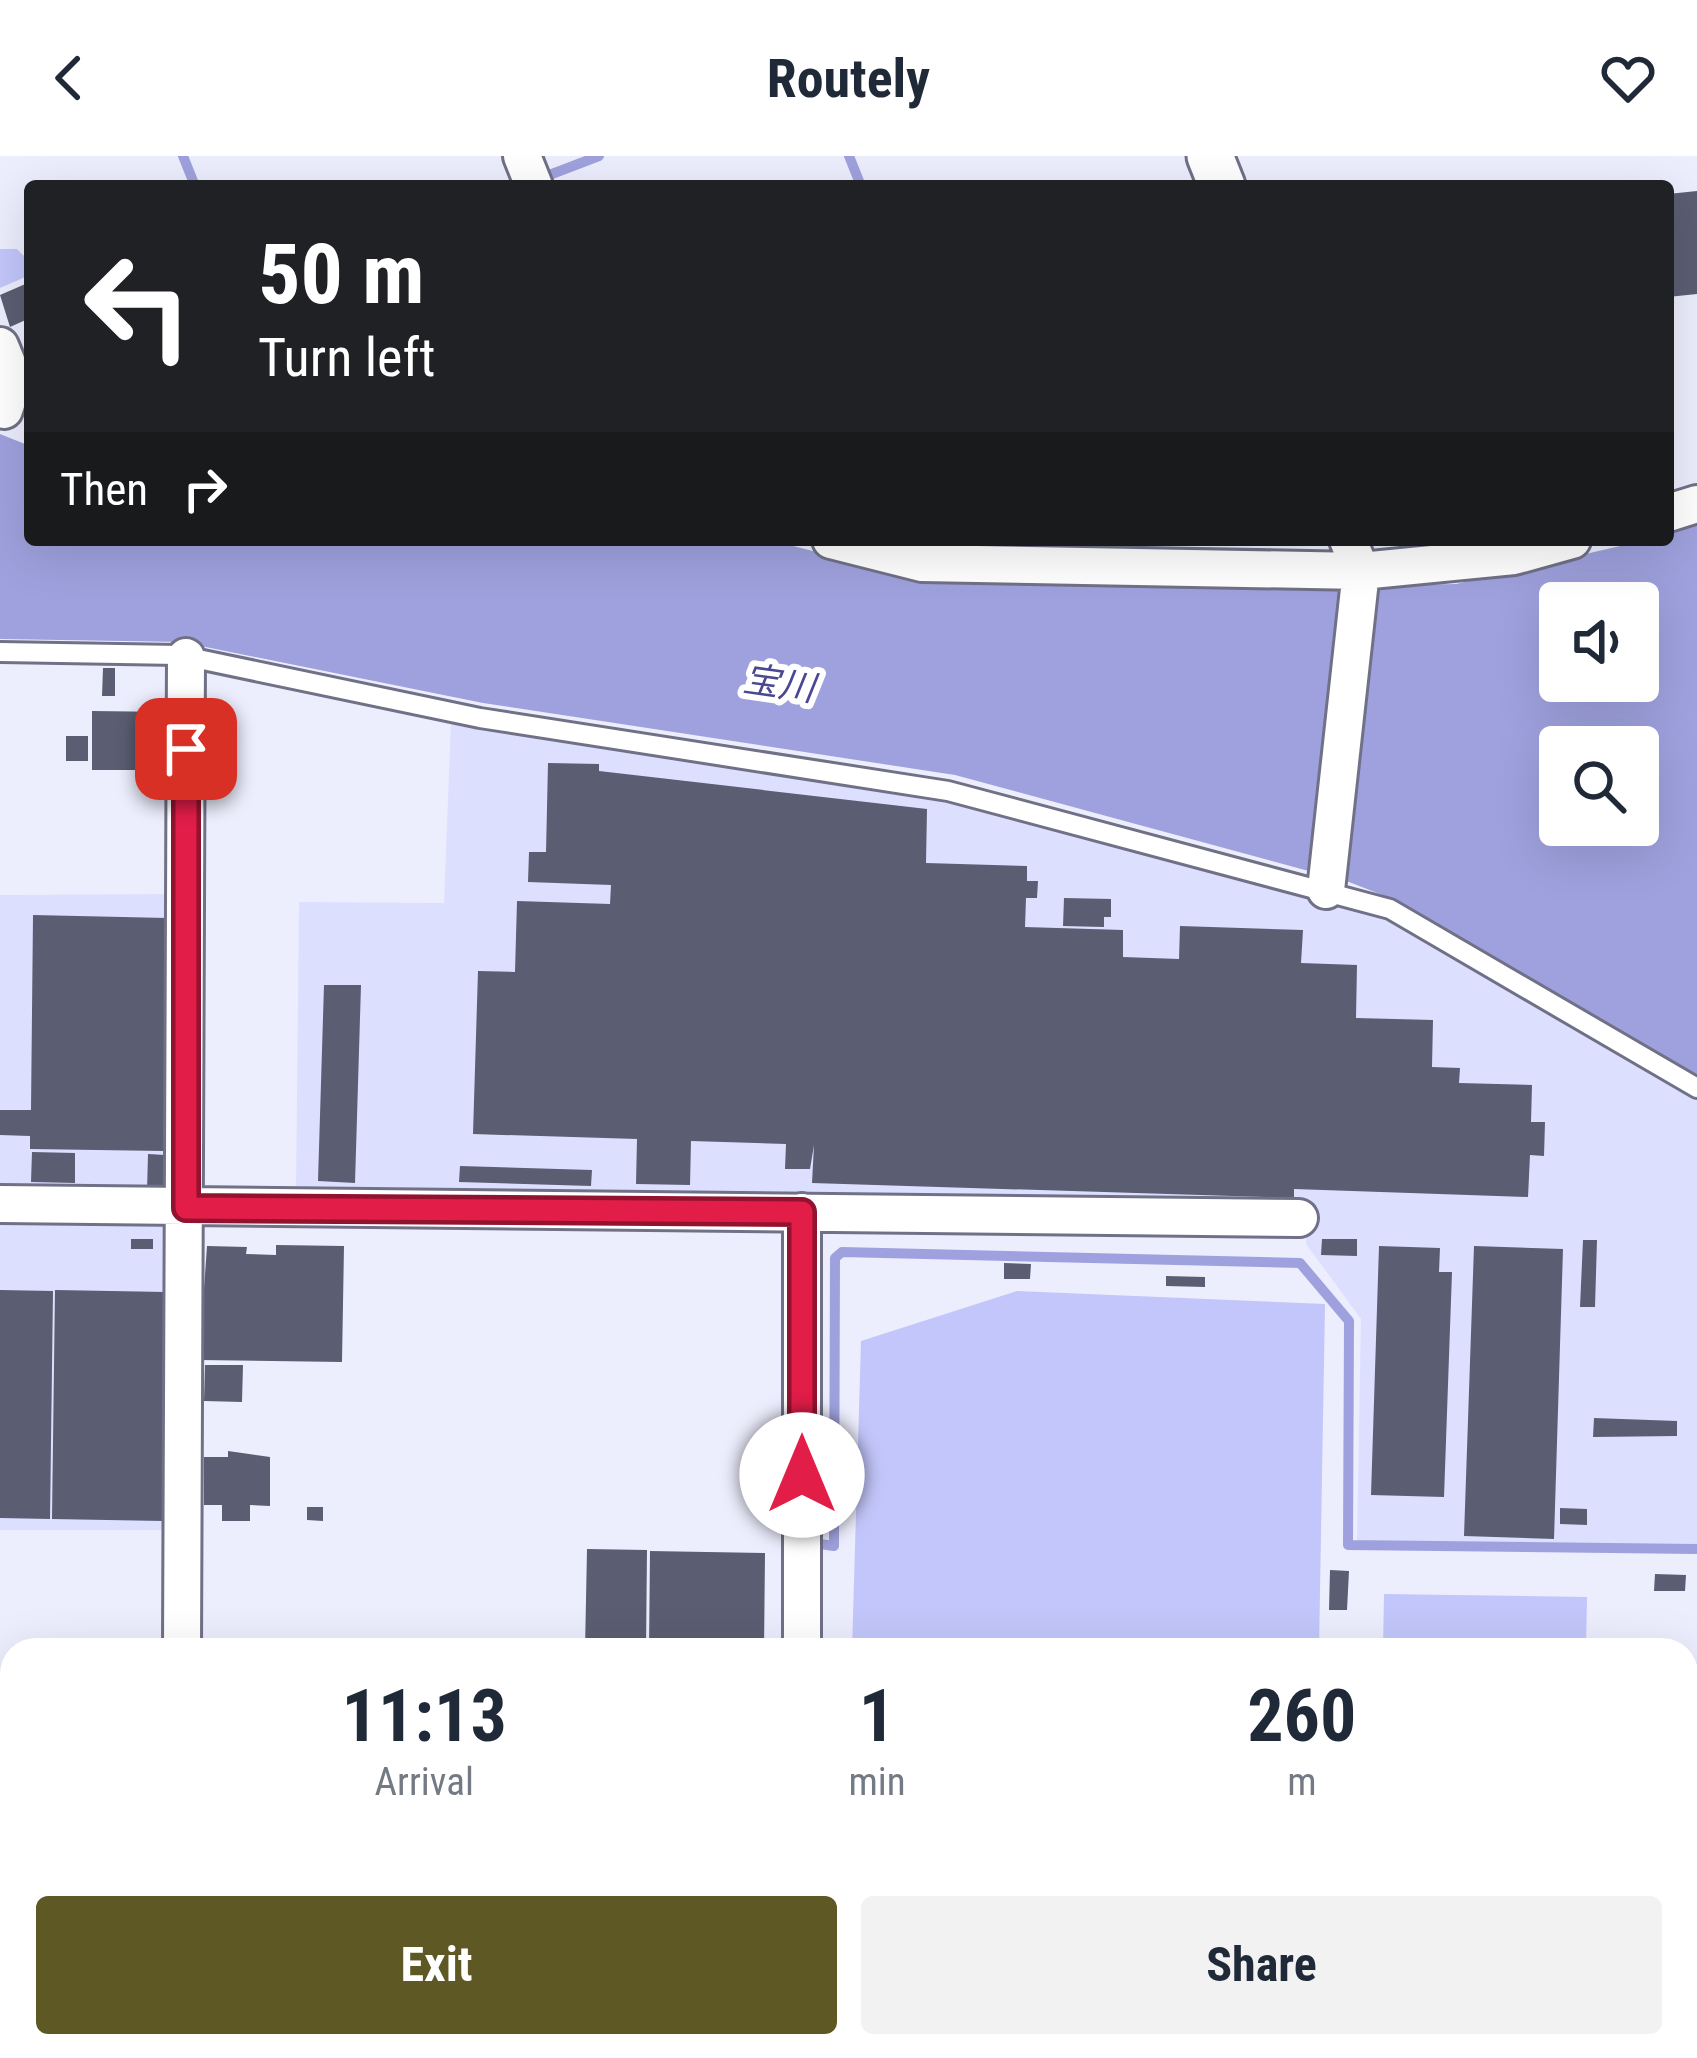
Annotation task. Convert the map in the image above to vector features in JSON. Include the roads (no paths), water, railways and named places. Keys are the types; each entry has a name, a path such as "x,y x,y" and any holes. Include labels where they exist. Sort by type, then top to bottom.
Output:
{"street":[{"path":"0,346 14,380 11,414"},
{"path":"855,546 922,563 1514,556 1550,546"},
{"path":"1326,890 1354,555"},
{"path":"182,1638 186,657"},
{"path":"0,1204 1299,1219"},
{"path":"802,1212 802,1638"}],"lane":[{"path":"0,652 186,657 480,718 947,791 1390,909 1697,1088"}],"water":[{"name":"宝川","path":"0,434 24,444 24,546 793,546 921,579 1349,586 1456,584 1620,546 1674,546 1674,530 1697,520 1697,1075 1395,900 1349,882 955,775 483,703 181,642 0,639"}],"waterway":[{"path":"183,156 193,180"},
{"path":"544,177 599,156"},
{"path":"849,156 859,180"},
{"path":"820,1544 834,1546 835,1258 842,1252 1300,1263 1349,1321 1348,1545 1697,1549"}]}
